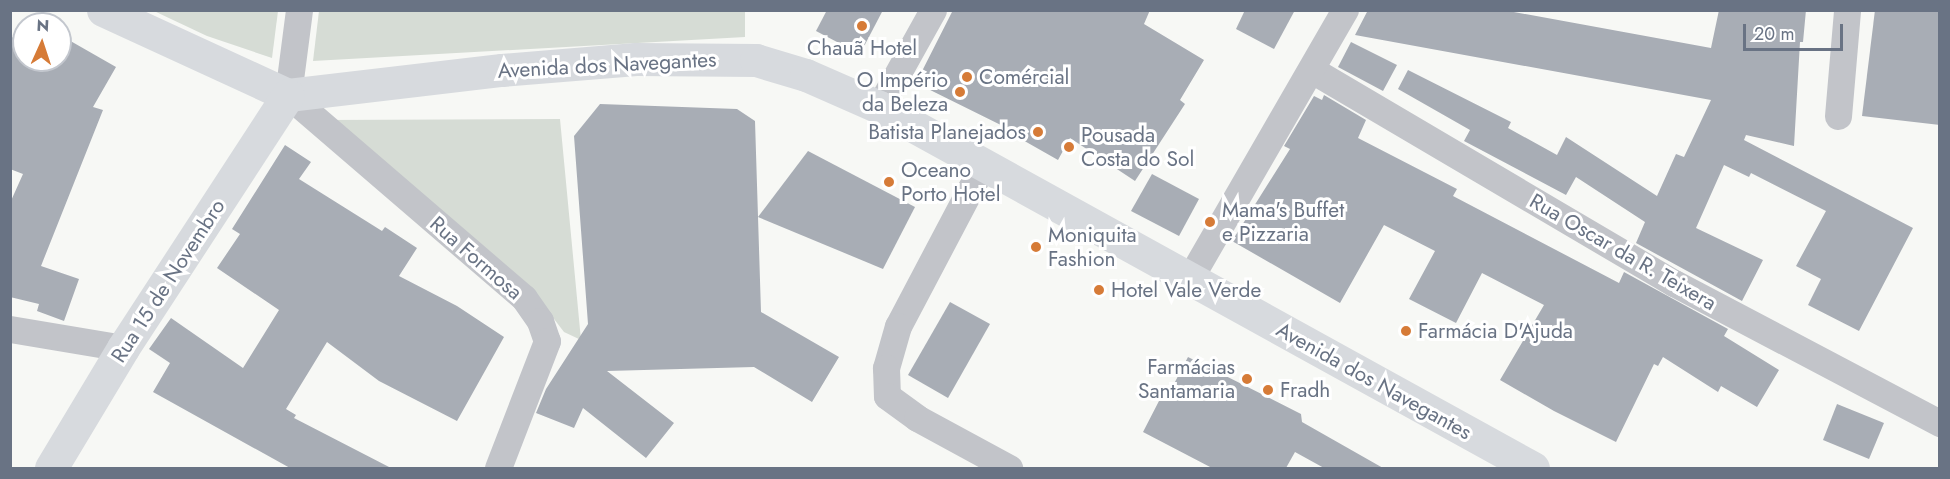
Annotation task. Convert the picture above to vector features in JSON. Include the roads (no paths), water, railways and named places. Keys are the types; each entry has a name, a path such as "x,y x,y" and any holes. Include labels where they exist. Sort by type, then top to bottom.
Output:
{"main road":[{"path":"103,10 288,95"},
{"name":"Avenida dos Navegantes","path":"288,95 577,63 704,58 756,60 806,75 879,107 1533,468"},
{"name":"Rua 15 de Novembro","path":"51,468 123,348 288,95"}],"street":[{"path":"288,95 299,10"},
{"path":"879,107 933,10"},
{"path":"1190,278 1345,10"},
{"path":"1838,116 1847,10"},
{"name":"Rua Oscar da R. Teixera","path":"1312,70 1674,283 1940,423"},
{"name":"Rua Formosa","path":"288,95 524,298 540,321 547,341 498,468"},
{"path":"983,165 897,326 886,368 887,396 917,418 1009,468"},
{"path":"10,329 123,348"}],"place":[{"name":"Chauã Hotel","path":"862,26"},
{"name":"Comércial","path":"967,77"},
{"name":"O Império da Beleza","path":"960,92"},
{"name":"Batista Planejados","path":"1038,132"},
{"name":"Pousada Costa do Sol","path":"1069,147"},
{"name":"Oceano Porto Hotel","path":"889,182"},
{"name":"Mama's Buffet e Pizzaria","path":"1210,222"},
{"name":"Moniquita Fashion","path":"1036,247"},
{"name":"Hotel Vale Verde","path":"1099,290"},
{"name":"Farmácia D'Ajuda","path":"1406,331"},
{"name":"Farmácias Santamaria","path":"1247,379"},
{"name":"Fradh","path":"1268,390"}]}
